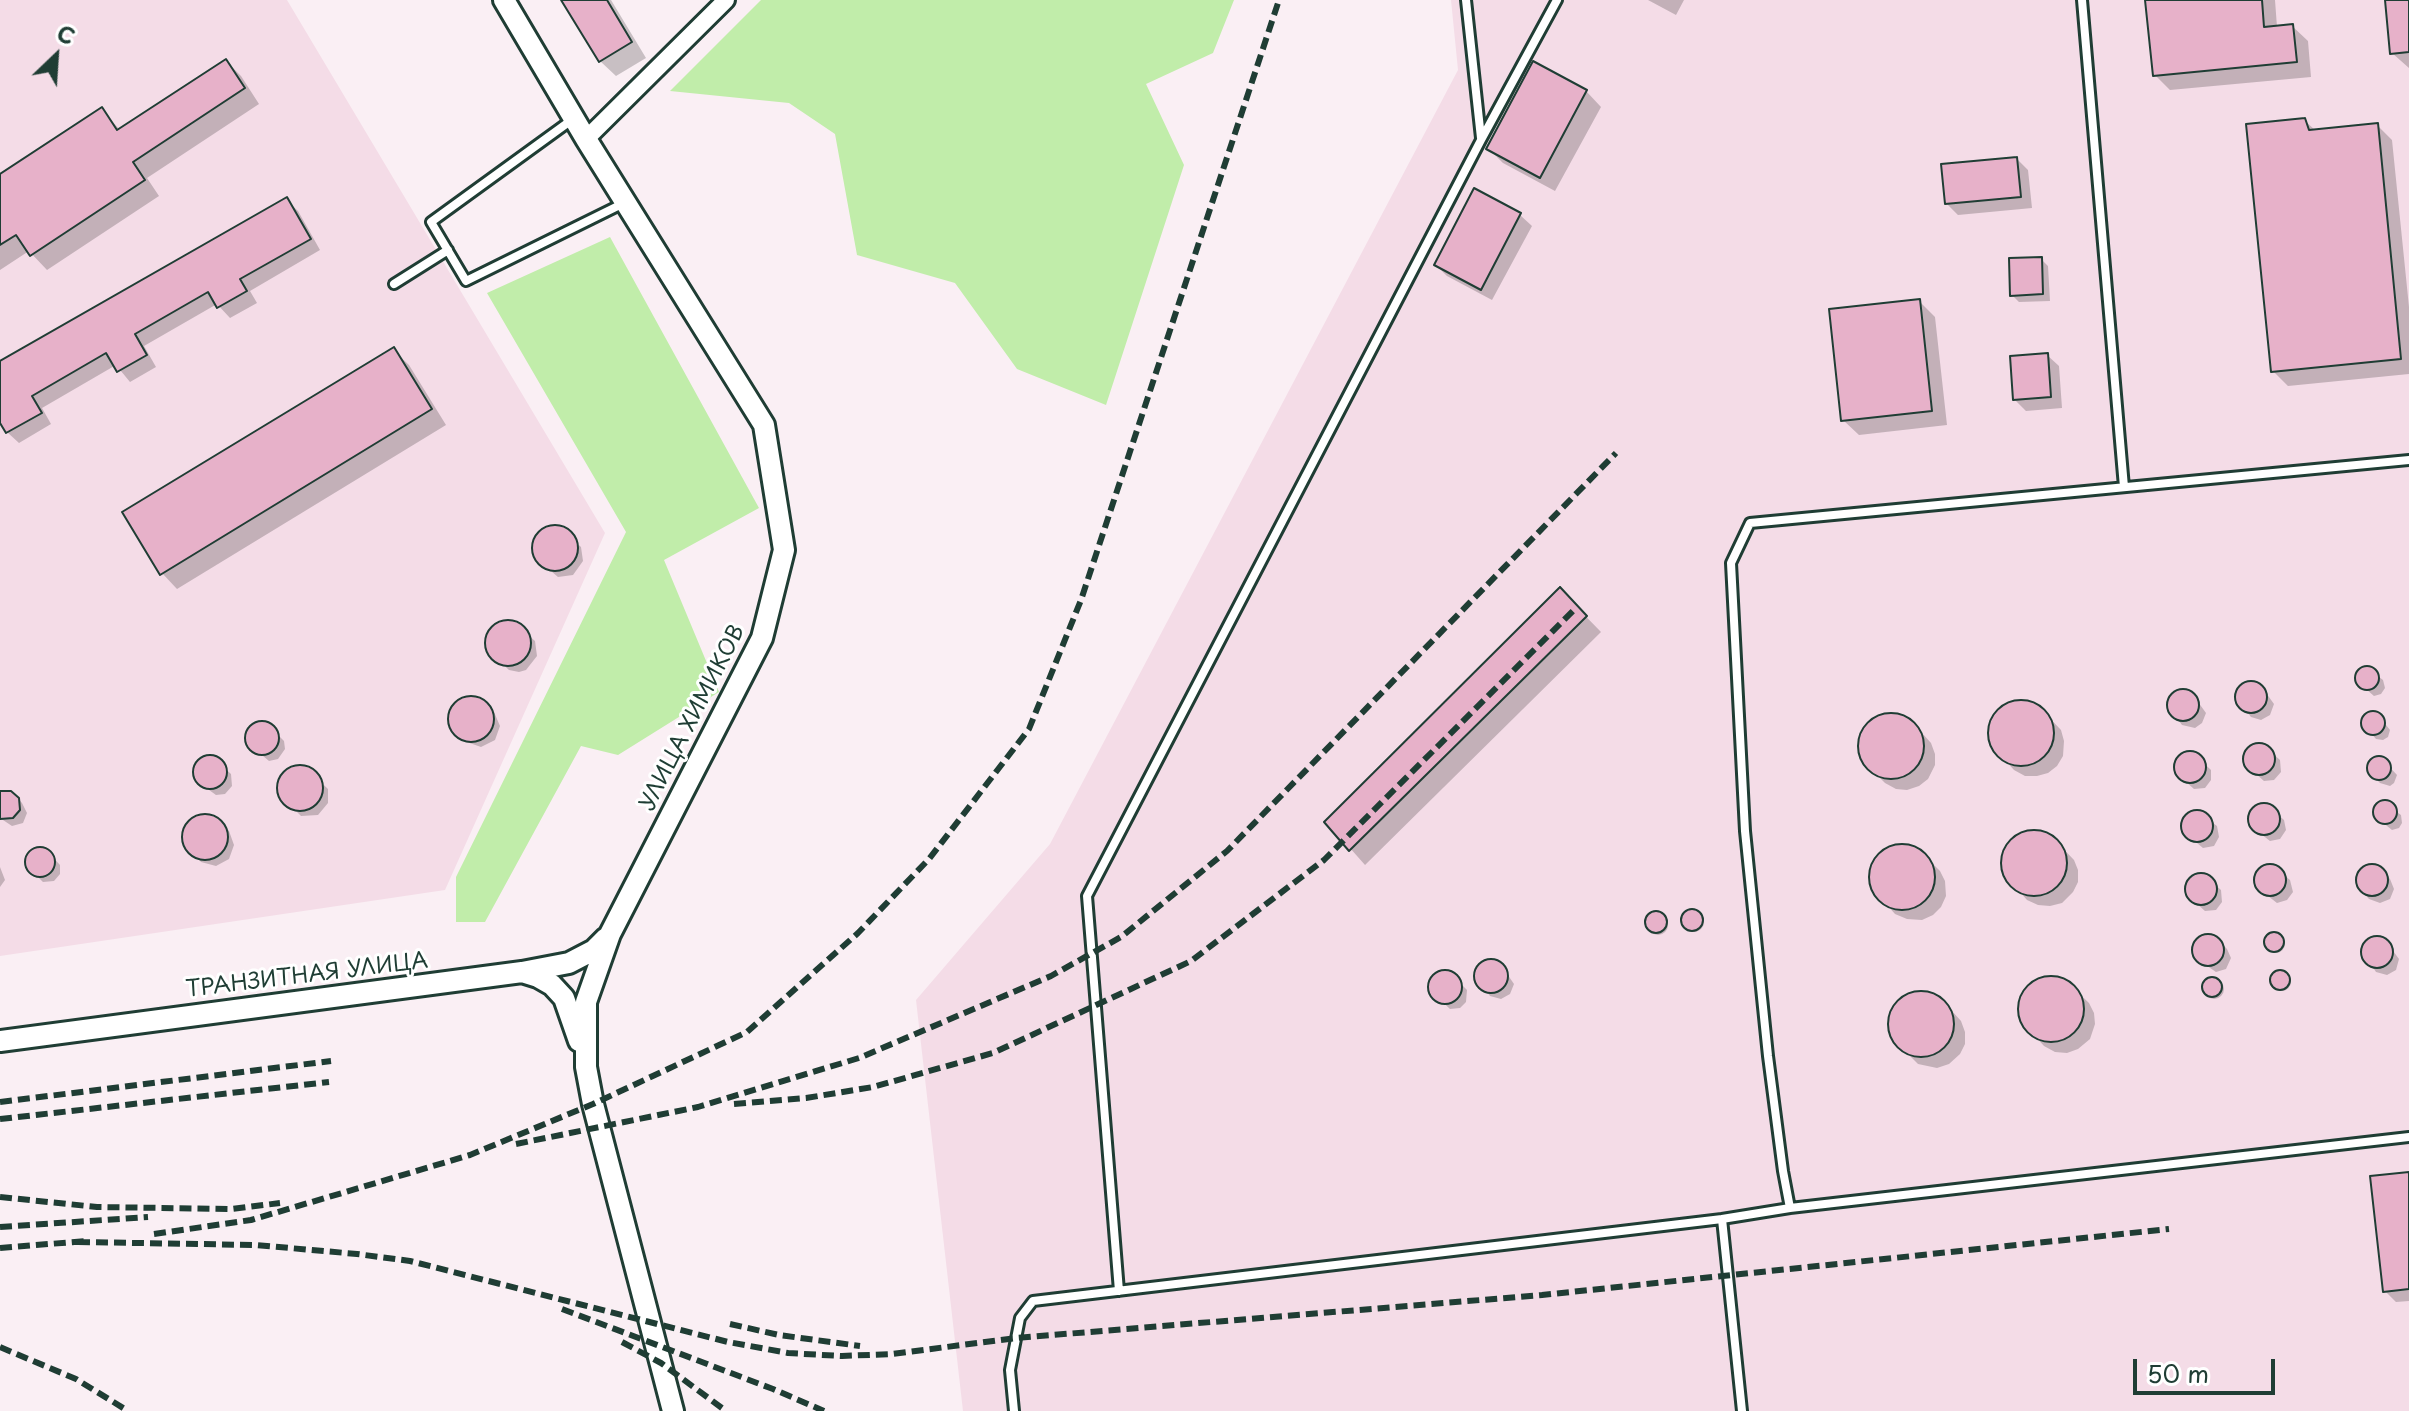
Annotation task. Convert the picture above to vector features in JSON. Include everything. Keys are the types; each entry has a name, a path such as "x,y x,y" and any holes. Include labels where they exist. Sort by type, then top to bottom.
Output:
{"street":[{"name":"УЛИЦА ХИМИКОВ","path":"504,0 573,119 764,425 784,550 762,638 610,934 586,1002 586,1067 595,1115 673,1411"},
{"path":"586,139 726,0"},
{"name":"ТРАНЗИТНАЯ УЛИЦА","path":"0,1041 522,972 582,958 610,934"},
{"path":"522,972 552,985 564,998 574,1021 586,1067"}],"lane":[{"path":"1466,0 1481,140"},
{"path":"1119,1291 1087,896 1557,0"},
{"path":"2082,0 2124,487"},
{"path":"573,119 431,222 466,281 625,202"},
{"path":"394,284 448,250"},
{"path":"1790,1208 1768,1056 1745,831 1731,563 1750,523 2409,460"},
{"path":"1014,1411 1010,1370 1020,1318 1033,1301 1722,1219 1790,1208 2409,1137"},
{"path":"1722,1219 1742,1411"}],"shaded area":[{"path":"0,0 287,0 605,533 445,890 0,956"},
{"path":"1451,0 2409,0 2409,1411 963,1411 916,1000 1050,844 1458,70"}],"green space":[{"path":"761,0 1234,0 1213,53 1146,84 1184,165 1106,405 1017,369 955,283 857,255 835,134 789,103 670,91"},
{"path":"610,237 759,508 664,560 719,692 618,755 581,746 485,922 456,922 456,877 626,532 487,293"}],"building":[{"path":"561,0 607,0 632,42 599,62"},
{"path":"2145,0 2262,0 2264,27 2293,24 2297,62 2153,76"},
{"path":"2385,0 2409,0 2409,52 2390,54"},
{"path":"226,59 245,88 133,162 145,180 30,256 16,235 0,245 0,174 102,107 117,130"},
{"path":"1533,61 1587,90 1540,178 1486,149"},
{"path":"2305,118 2309,130 2378,123 2401,359 2271,372 2246,124"},
{"path":"2017,157 2021,197 1945,204 1941,164"},
{"path":"1474,188 1521,213 1481,290 1434,265"},
{"path":"287,197 311,239 240,279 247,291 217,308 208,292 135,334 147,355 117,372 106,353 32,396 42,413 6,433 0,423 0,361"},
{"path":"2042,257 2043,294 2010,296 2009,258"},
{"path":"1920,299 1932,411 1841,421 1829,309"},
{"path":"394,347 432,409 160,575 122,512"},
{"path":"2048,353 2051,397 2013,400 2010,356"},
{"path":"555,525 571,532 578,548 571,564 555,571 539,564 532,548 539,532"},
{"path":"1560,587 1587,616 1349,851 1324,822"},
{"path":"508,620 524,627 531,643 524,659 508,666 492,659 485,643 492,627"},
{"path":"2367,666 2375,670 2379,678 2375,686 2367,690 2359,686 2355,678 2359,670"},
{"path":"2251,681 2263,685 2267,697 2263,709 2251,713 2239,709 2235,697 2239,685"},
{"path":"2183,689 2195,693 2199,705 2195,717 2183,721 2171,717 2167,705 2171,693"},
{"path":"471,696 487,703 494,719 487,735 471,742 455,735 448,719 455,703"},
{"path":"2014,700 2028,700 2040,705 2049,714 2054,733 2052,746 2045,757 2028,766 2014,766 2002,761 1993,752 1988,740 1988,726 1993,714 2002,705"},
{"path":"2373,711 2381,715 2385,723 2381,731 2373,735 2365,731 2361,723 2365,715"},
{"path":"1884,713 1898,713 1910,718 1919,727 1924,746 1922,759 1915,770 1898,779 1884,779 1872,774 1863,765 1858,753 1858,739 1863,727 1872,718"},
{"path":"262,721 274,726 279,738 274,750 262,755 250,750 245,738 250,726"},
{"path":"2259,743 2271,747 2275,759 2271,771 2259,775 2247,771 2243,759 2247,747"},
{"path":"2190,751 2202,755 2206,767 2202,779 2190,783 2178,779 2174,767 2178,755"},
{"path":"210,755 222,760 227,772 222,784 210,789 198,784 193,772 198,760"},
{"path":"2379,756 2387,760 2391,768 2387,776 2379,780 2371,776 2367,768 2371,760"},
{"path":"300,765 316,772 323,788 316,804 300,811 284,804 277,788 284,772"},
{"path":"0,791 11,791 19,798 20,810 13,818 0,819"},
{"path":"2385,800 2393,804 2397,812 2393,820 2385,824 2377,820 2373,812 2377,804"},
{"path":"2264,803 2276,807 2280,819 2276,831 2264,835 2252,831 2248,819 2252,807"},
{"path":"2197,810 2209,814 2213,826 2209,838 2197,842 2185,838 2181,826 2185,814"},
{"path":"205,814 221,821 228,837 221,853 205,860 189,853 182,837 189,821"},
{"path":"2027,830 2041,830 2053,835 2062,844 2067,863 2065,876 2058,887 2041,896 2027,896 2015,891 2006,882 2001,870 2001,856 2006,844 2015,835"},
{"path":"1895,844 1909,844 1921,849 1930,858 1935,877 1933,890 1926,901 1909,910 1895,910 1883,905 1874,896 1869,884 1869,870 1874,858 1883,849"},
{"path":"40,847 51,851 55,862 51,873 40,877 29,873 25,862 29,851"},
{"path":"2270,864 2282,868 2286,880 2282,892 2270,896 2258,892 2254,880 2258,868"},
{"path":"2372,864 2384,868 2388,880 2384,892 2372,896 2360,892 2356,880 2360,868"},
{"path":"2201,873 2213,877 2217,889 2213,901 2201,905 2189,901 2185,889 2189,877"},
{"path":"1692,909 1700,912 1703,920 1700,928 1692,931 1684,928 1681,920 1684,912"},
{"path":"1656,911 1664,914 1667,922 1664,930 1656,933 1648,930 1645,922 1648,914"},
{"path":"2270,932 2278,932 2284,942 2278,952 2270,952 2264,946 2264,938"},
{"path":"2208,934 2220,938 2224,950 2220,962 2208,966 2196,962 2192,950 2196,938"},
{"path":"2377,936 2389,940 2393,952 2389,964 2377,968 2365,964 2361,952 2365,940"},
{"path":"1491,959 1503,964 1508,976 1503,988 1491,993 1479,988 1474,976 1479,964"},
{"path":"1445,970 1457,975 1462,987 1457,999 1445,1004 1433,999 1428,987 1433,975"},
{"path":"2276,970 2284,970 2290,980 2284,990 2276,990 2270,984 2270,976"},
{"path":"2044,976 2058,976 2070,981 2079,990 2084,1009 2082,1022 2075,1033 2058,1042 2044,1042 2032,1037 2023,1028 2018,1016 2018,1002 2023,990 2032,981"},
{"path":"2208,977 2216,977 2222,987 2216,997 2208,997 2202,991 2202,983"},
{"path":"1914,991 1928,991 1940,996 1949,1005 1954,1024 1952,1037 1945,1048 1928,1057 1914,1057 1902,1052 1893,1043 1888,1031 1888,1017 1893,1005 1902,996"},
{"path":"2409,1172 2409,1289 2383,1292 2370,1176"}],"railway":[{"path":"154,1234 251,1220 470,1155 593,1104 747,1032 858,933 929,859 1029,729 1081,600 1279,0"},
{"path":"516,1144 698,1107 859,1058 1051,976 1121,937 1227,851 1616,453"},
{"path":"734,1104 806,1098 873,1087 993,1053 1191,961 1324,860 1573,611"},
{"path":"0,1102 331,1061"},
{"path":"0,1119 329,1082"},
{"path":"0,1197 97,1207 232,1209 280,1203"},
{"path":"0,1227 148,1217"},
{"path":"78,1242 256,1245 410,1261 728,1342 788,1353 842,1356 892,1354 1016,1338 1542,1295 2169,1229"},
{"path":"0,1248 86,1241"},
{"path":"562,1309 824,1411"},
{"path":"730,1324 779,1335 860,1346"},
{"path":"622,1342 661,1363 726,1411"},
{"path":"0,1347 76,1379 128,1411"}]}
